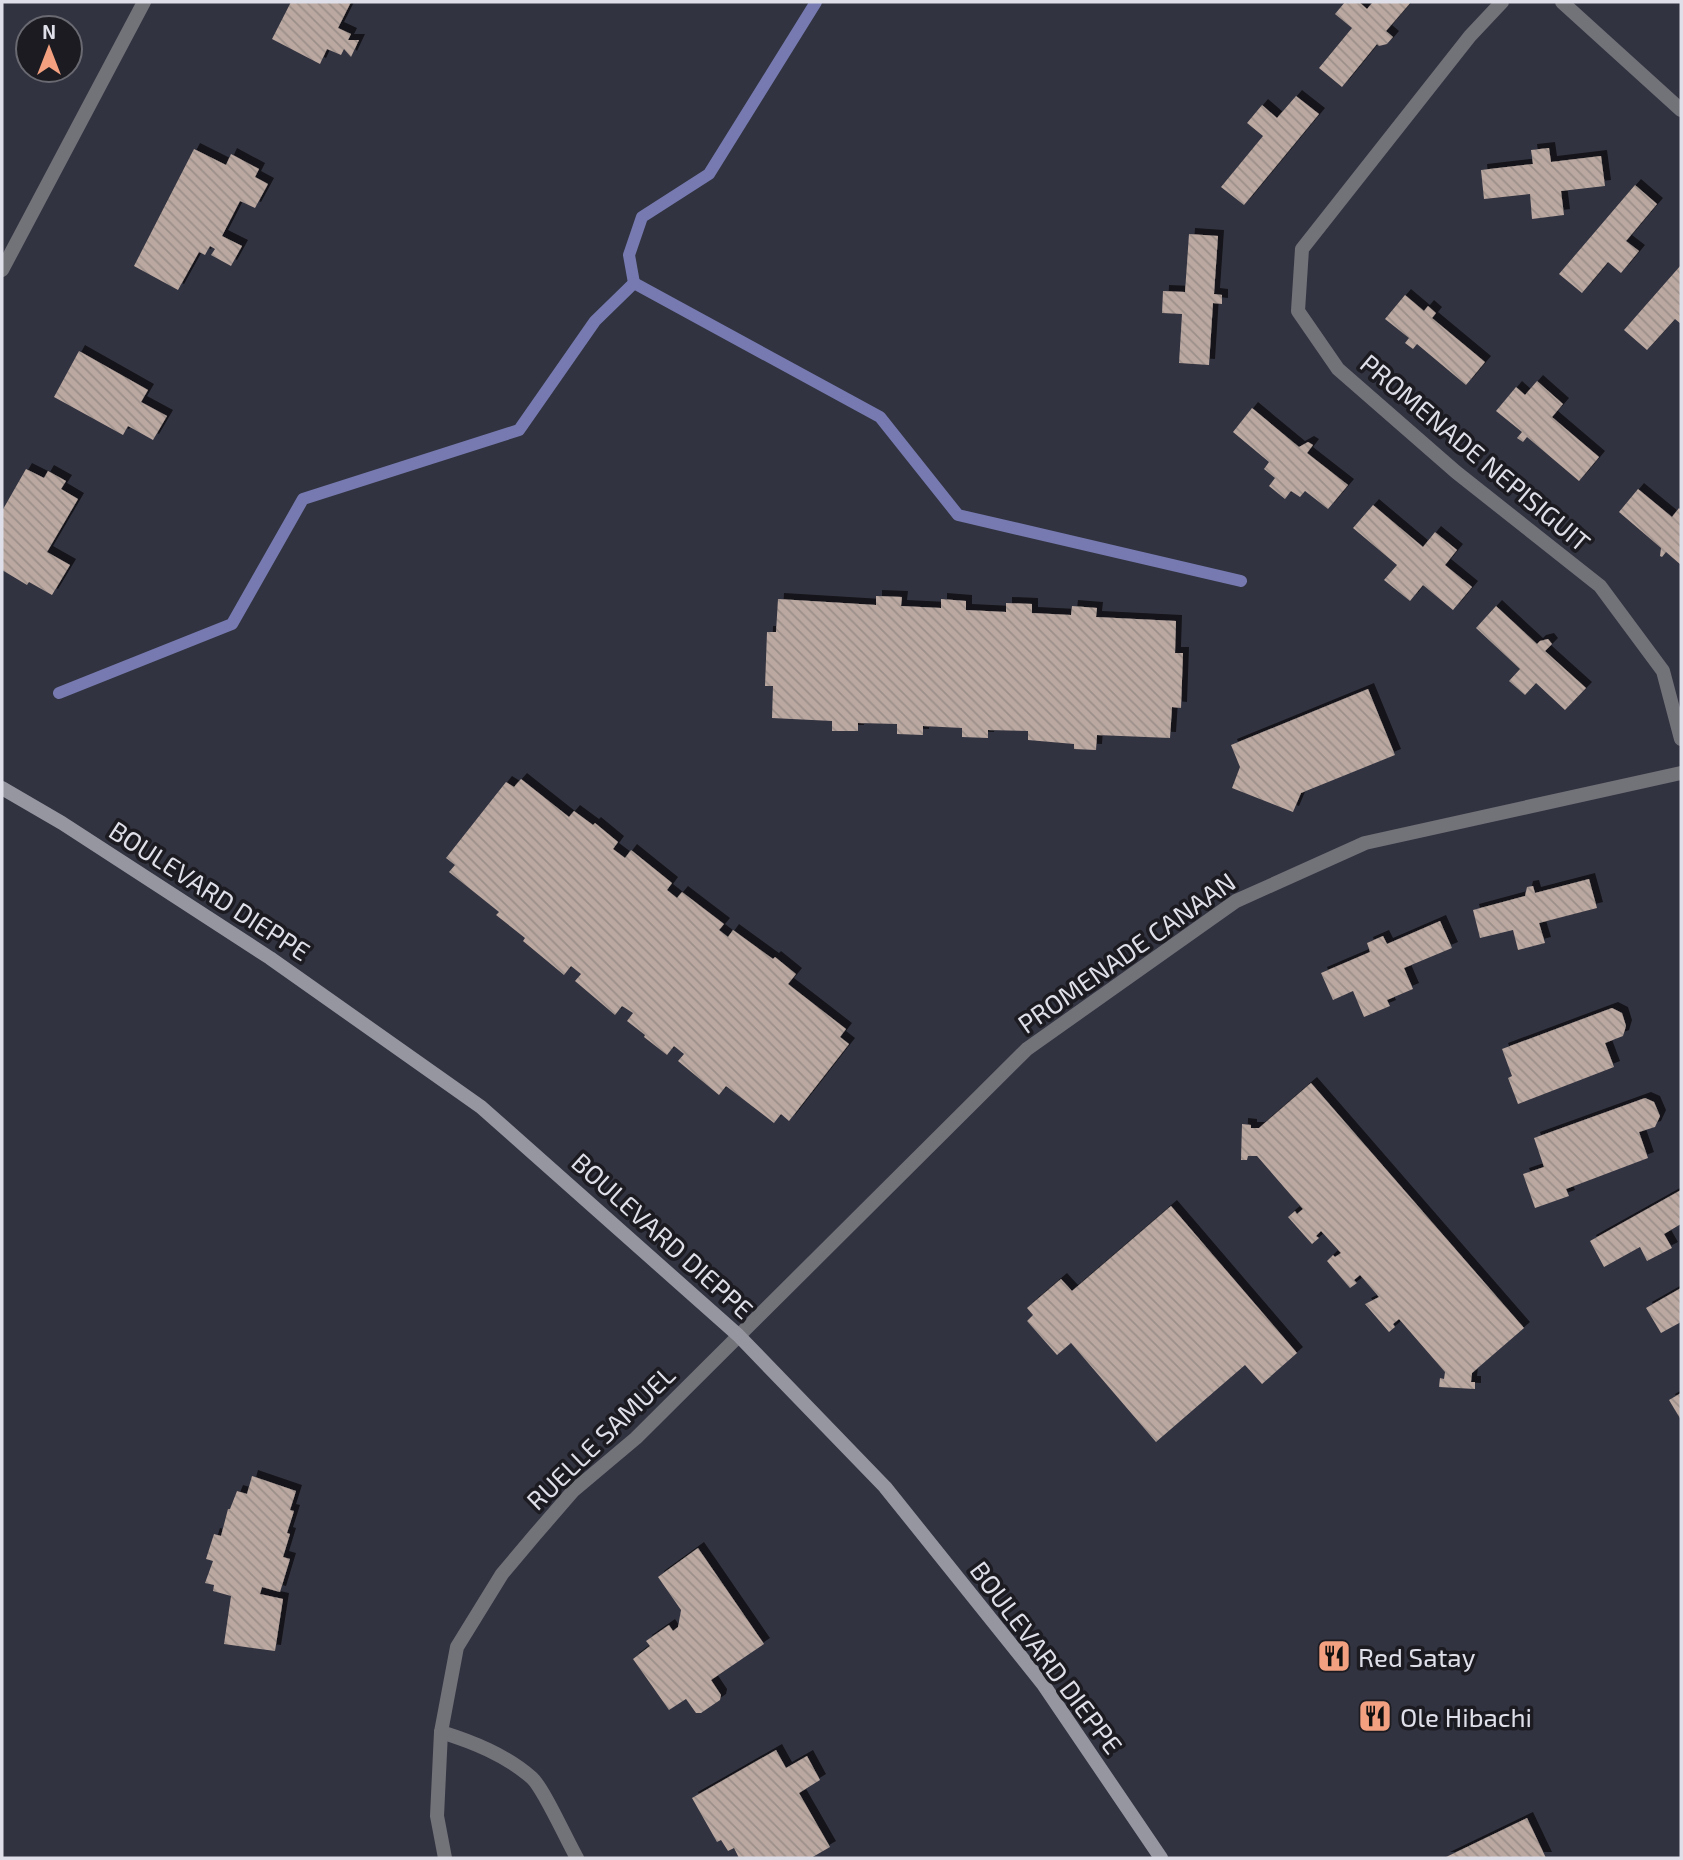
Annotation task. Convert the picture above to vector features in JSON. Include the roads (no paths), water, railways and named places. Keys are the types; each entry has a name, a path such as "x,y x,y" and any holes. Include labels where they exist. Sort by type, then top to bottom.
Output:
{"main road":[{"name":"BOULEVARD DIEPPE","path":"2,788 62,823 270,958 481,1107 738,1335 894,1498 1043,1684 1161,1858"}],"street":[{"path":"2,270 145,2"},
{"name":"PROMENADE NEPISIGUIT","path":"1502,2 1471,36 1303,249 1298,312 1338,369 1456,472 1600,586 1663,671 1681,739"},
{"path":"1562,2 1681,110"},
{"name":"PROMENADE CANAAN","path":"738,1335 1027,1049 1236,901 1365,843 1681,773"},
{"name":"RUELLE SAMUEL","path":"445,1858 438,1816 441,1732 457,1647 502,1574 573,1490 636,1438 738,1335"},
{"path":"441,1732 481,1746 534,1780 577,1858"}],"waterway":[{"path":"634,283 629,255 642,217 709,174 816,2"},
{"path":"634,283 880,417 958,515 1241,581"},
{"path":"59,693 232,624 303,499 519,430 595,321 634,283"}],"place":[{"name":"Red Satay","path":"1334,1656"},
{"name":"Ole Hibachi","path":"1375,1716"}]}
